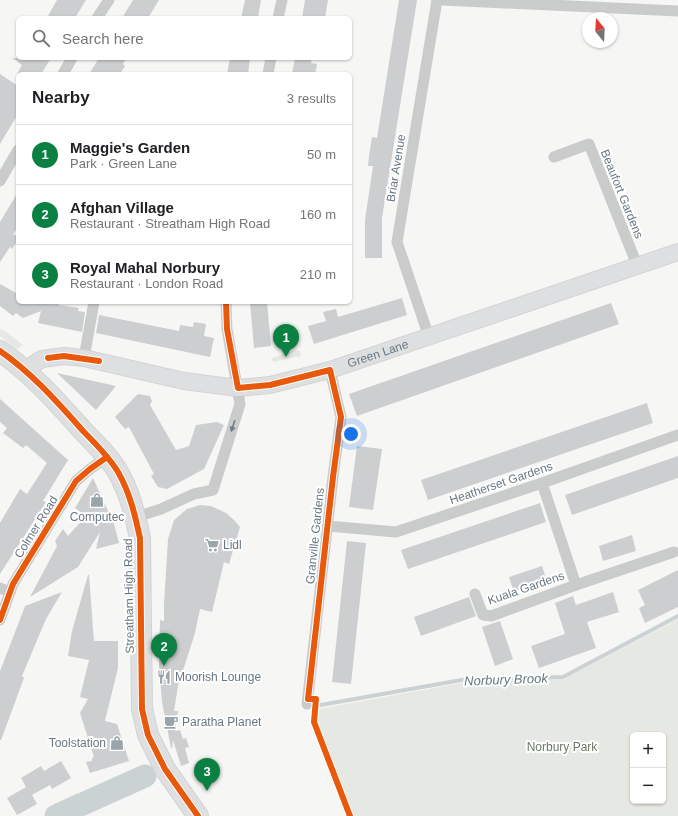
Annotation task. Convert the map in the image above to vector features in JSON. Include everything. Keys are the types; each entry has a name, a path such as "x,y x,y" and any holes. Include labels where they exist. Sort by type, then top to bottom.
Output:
{"highway":[{"name":"Streatham High Road","path":"0,351 24,370 56,400 107,457 120,476 129,495 136,517 140,538 142,709 148,735 165,769 198,816"}],"main road":[{"name":"Green Lane","path":"24,370 42,359 64,356 84,358 184,381 238,388 270,385 330,370 678,252"}],"street":[{"path":"98,16 108,0"},
{"path":"278,16 282,0"},
{"name":"Briar Avenue","path":"429,337 398,242 437,0"},
{"path":"442,0 678,11"},
{"path":"64,72 71,60"},
{"path":"268,72 271,60"},
{"name":"Beaufort Gardens","path":"554,157 588,144 637,265"},
{"path":"0,181 16,153"},
{"path":"84,358 94,304"},
{"path":"136,517 161,509 194,494 213,490 240,404 228,329 226,304"},
{"name":"Granville Gardens","path":"307,704 341,417 330,370"},
{"name":"Heatherset Gardens","path":"328,526 396,532 678,435"},
{"name":"Colmer Road","path":"0,620 5,590 13,584 76,482 90,469 107,457"},
{"name":"Kuala Gardens","path":"542,483 576,585"},
{"name":"Kuala Gardens","path":"475,594 482,615 491,616 576,585 674,552"}],"green space":[{"path":"0,329 5,331 23,345 16,349 0,336"},
{"path":"296,350 300,351 301,356 273,362 272,358"},
{"name":"Norbury Park","path":"678,619 678,816 348,816 311,720 313,710 467,682 564,679"},
{"path":"77,793 90,798 57,814 53,805"}],"building":[{"path":"57,0 86,0 76,16 48,16"},
{"path":"133,0 159,0 149,16 123,16"},
{"path":"245,0 261,0 258,16 241,16"},
{"path":"305,0 328,0 325,16 302,16"},
{"path":"399,0 417,0 382,218 382,258 365,258 365,220 373,166 368,166 369,156 372,137 377,138"},
{"path":"12,58 16,58 16,60 50,60 42,72 18,72 22,65"},
{"path":"98,60 125,60 123,64 125,66 121,72 90,72"},
{"path":"230,60 250,60 248,72 227,72"},
{"path":"295,60 312,60 311,63 317,64 315,72 292,72"},
{"path":"0,74 16,85 16,117 0,144"},
{"path":"16,195 16,230 13,234 16,236 16,243 12,249 10,247 0,262 0,222"},
{"path":"0,284 16,293 16,304 60,304 58,305 79,308 78,311 85,312 82,332 38,323 41,311 23,318 16,313 13,316 0,306"},
{"path":"402,298 407,315 314,344 308,326 326,321 323,312 336,309 338,317"},
{"path":"611,303 619,324 357,416 349,394"},
{"path":"250,304 267,304 271,346 254,348"},
{"path":"99,315 179,331 180,325 193,327 194,322 206,324 204,336 214,338 210,357 96,333"},
{"path":"57,373 116,386 96,410"},
{"path":"138,394 150,396 152,401 150,405 176,450 189,446 196,425 217,422 224,425 204,469 167,489 158,487 151,476 154,474 129,427 125,429 115,417"},
{"path":"0,399 68,460 43,501 46,502 0,574 0,523 20,489 27,494 47,463 26,445 23,448 3,433 7,428 0,422"},
{"path":"647,403 653,423 428,500 421,480"},
{"path":"357,446 382,449 373,510 349,507"},
{"path":"678,456 678,478 572,515 565,495"},
{"path":"93,478 114,524 119,543 96,549 100,532 78,567 30,597 57,546 55,541 63,529 68,536 86,516 75,508"},
{"path":"540,503 546,522 408,569 401,550"},
{"path":"200,505 211,506 226,513 240,527 229,564 224,562 212,612 200,609 195,633 178,686 174,711 178,711 175,731 180,730 183,739 186,738 189,747 185,748 189,763 181,766 173,740 171,748 162,702 159,665 160,620 164,621 168,539 174,520 187,509"},
{"path":"632,535 636,551 603,561 599,546"},
{"path":"347,541 366,543 351,684 332,682"},
{"path":"542,566 547,581 514,592 509,577"},
{"path":"678,570 678,607 645,623 639,608 645,605 638,590"},
{"path":"88,575 94,641 118,641 118,668 105,721 117,724 129,761 90,773 86,762 92,761 92,758 94,757 80,713 88,699 80,697 89,660 68,656 72,631"},
{"path":"62,592 46,619 22,676 24,678 0,740 0,671 25,606"},
{"path":"613,592 619,612 587,622 596,648 539,668 531,646 565,634 555,603 573,596 576,605"},
{"path":"469,597 476,616 421,636 414,617"},
{"path":"500,621 513,659 495,666 482,627"},
{"path":"61,761 71,778 52,789 50,785 32,795 37,804 17,815 7,798 26,787 21,778 41,766 44,771"}],"waterway":[{"name":"Norbury Brook","path":"321,705 467,679 563,677 678,616"},
{"path":"56,816 145,776"}],"cycle path":[{"path":"226,304 227,329 238,388 270,385 330,370 341,417 308,699 316,699 314,722 350,816"},
{"path":"0,351 34,379 98,446 114,466 126,488 140,538 142,709 148,735 165,769 198,816"},
{"path":"48,358 64,356 99,361"},
{"path":"0,620 13,584 76,481 107,457"}],"place":[{"name":"Maggie's Garden","path":"286,357"},
{"name":"Computec","path":"97,500"},
{"name":"Lidl","path":"212,545"},
{"name":"Afghan Village","path":"164,666"},
{"name":"Moorish Lounge","path":"164,677"},
{"name":"Paratha Planet","path":"171,722"},
{"name":"Toolstation","path":"117,743"},
{"name":"Royal Mahal Norbury","path":"207,791"}]}
